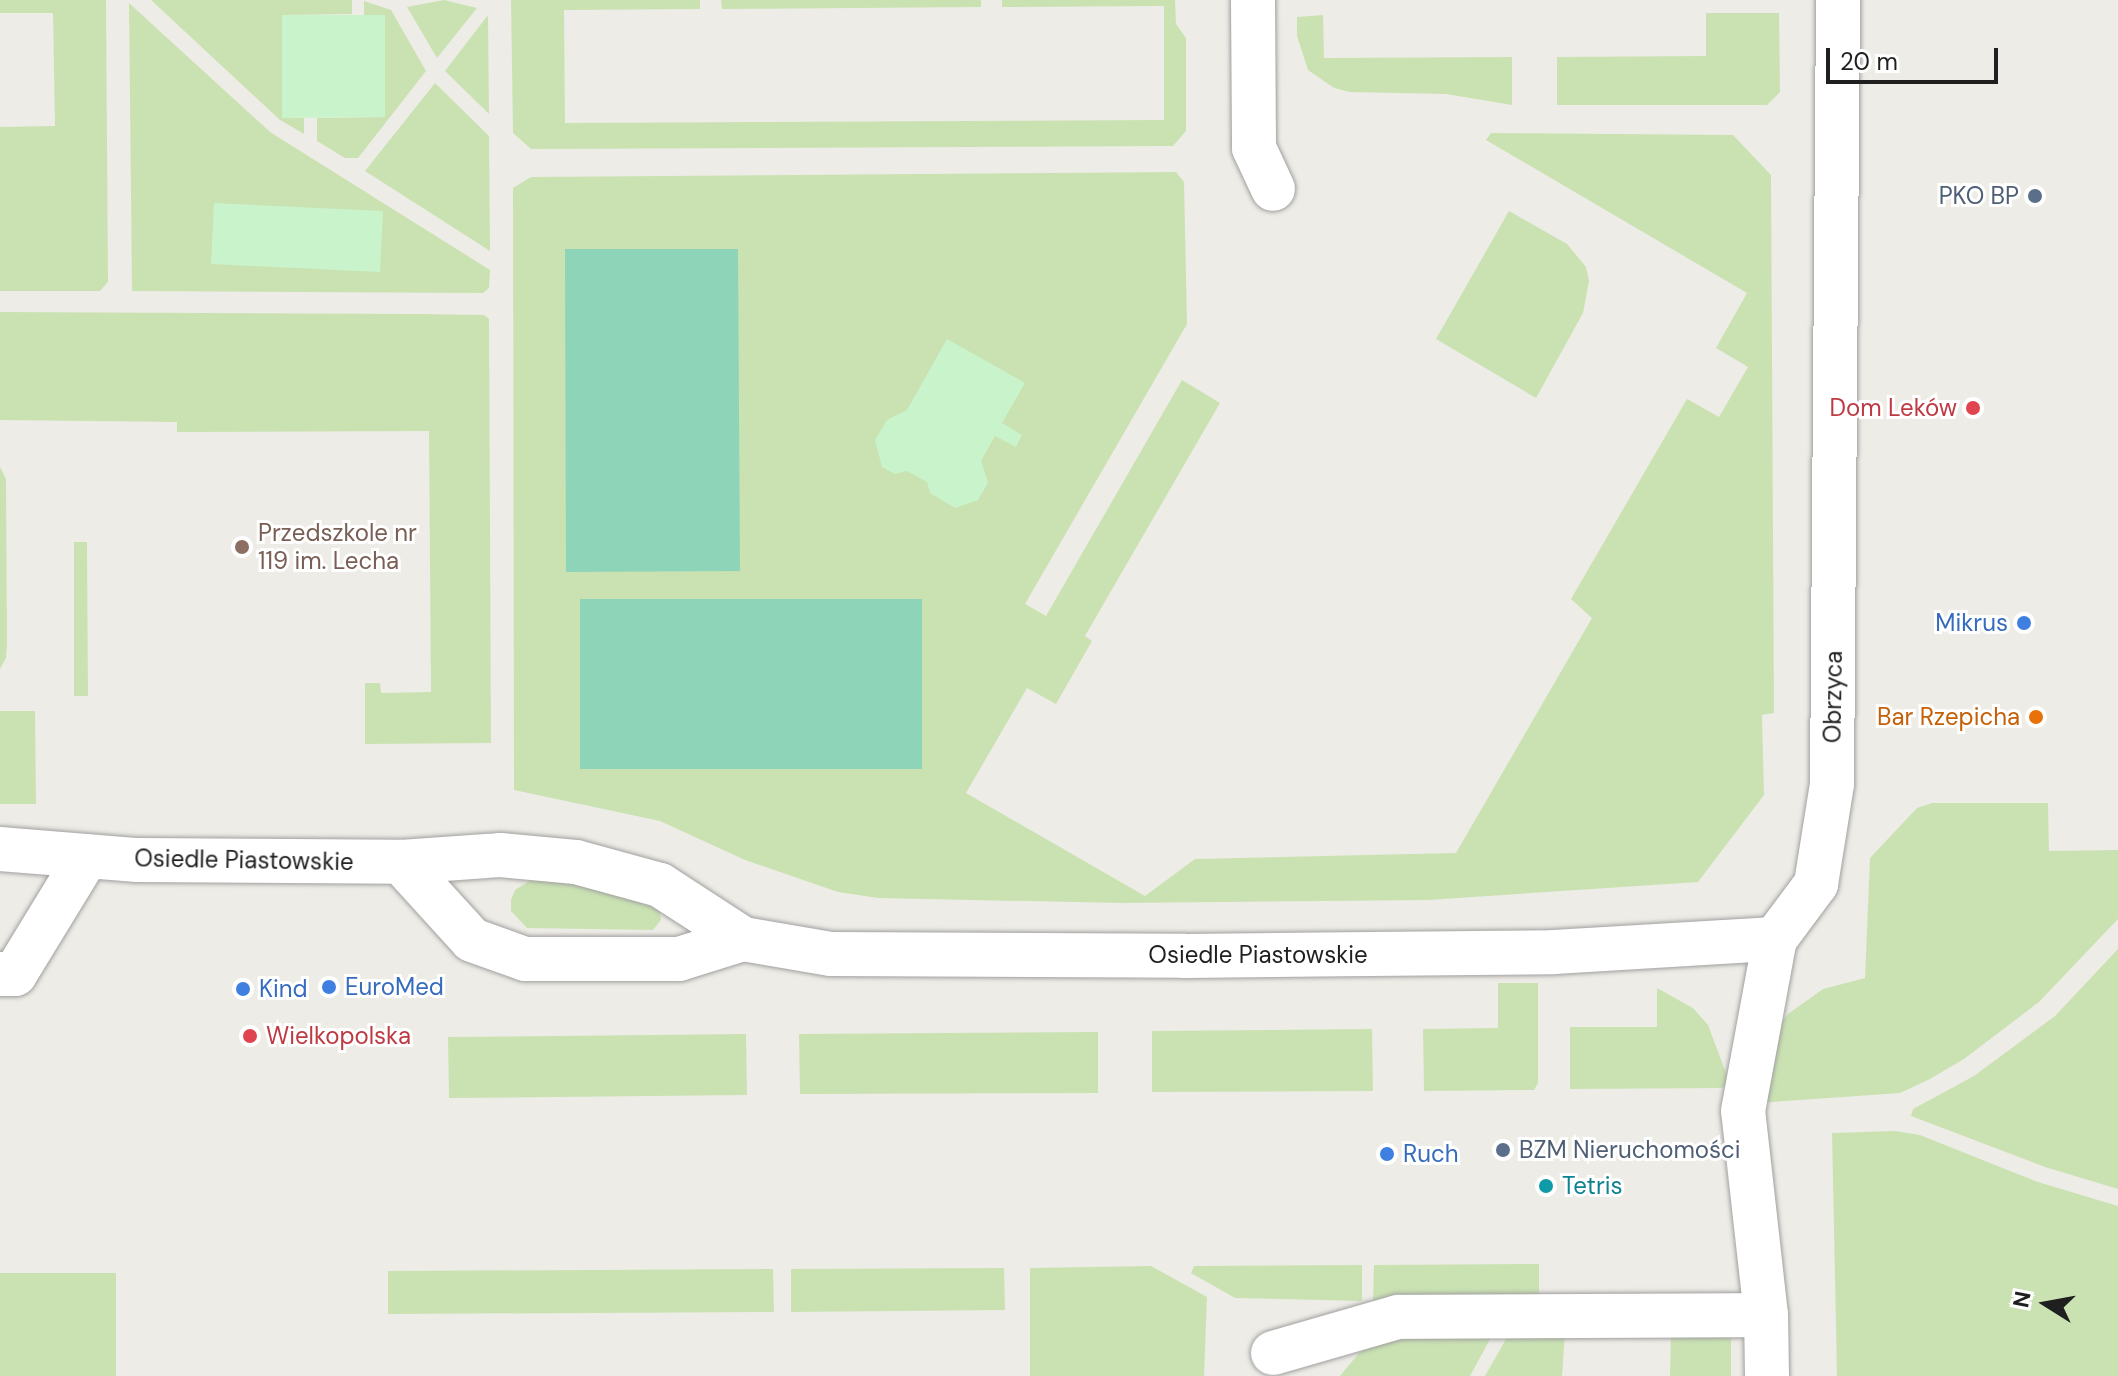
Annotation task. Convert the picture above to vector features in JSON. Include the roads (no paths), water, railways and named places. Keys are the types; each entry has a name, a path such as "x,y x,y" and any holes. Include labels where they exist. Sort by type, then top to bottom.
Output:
{"street":[{"path":"1253,0 1254,148 1273,189"},
{"name":"Obrzyca","path":"1767,1376 1766,1315 1743,1111 1775,939 1816,884 1832,784 1838,0"},
{"name":"Osiedle Piastowskie","path":"0,849 138,860 401,862 500,855 576,862 660,885 743,939 831,954 1185,956 1554,952 1775,939"},
{"path":"0,974 15,974 87,856"},
{"name":"Osiedle Piastowskie","path":"401,862 472,940 525,959 679,959 743,939"},
{"path":"1273,1353 1398,1317 1766,1315"}],"place":[{"name":"PKO BP","path":"2035,196"},
{"name":"Dom Leków","path":"1973,408"},
{"name":"Przedszkole nr 119 im. Lecha","path":"242,547"},
{"name":"Mikrus","path":"2024,623"},
{"name":"Bar Rzepicha","path":"2036,717"},
{"name":"EuroMed","path":"329,987"},
{"name":"Kind","path":"243,989"},
{"name":"Wielkopolska","path":"250,1036"},
{"name":"BZM Nieruchomości","path":"1503,1150"},
{"name":"Ruch","path":"1387,1154"},
{"name":"Tetris","path":"1546,1186"}]}
